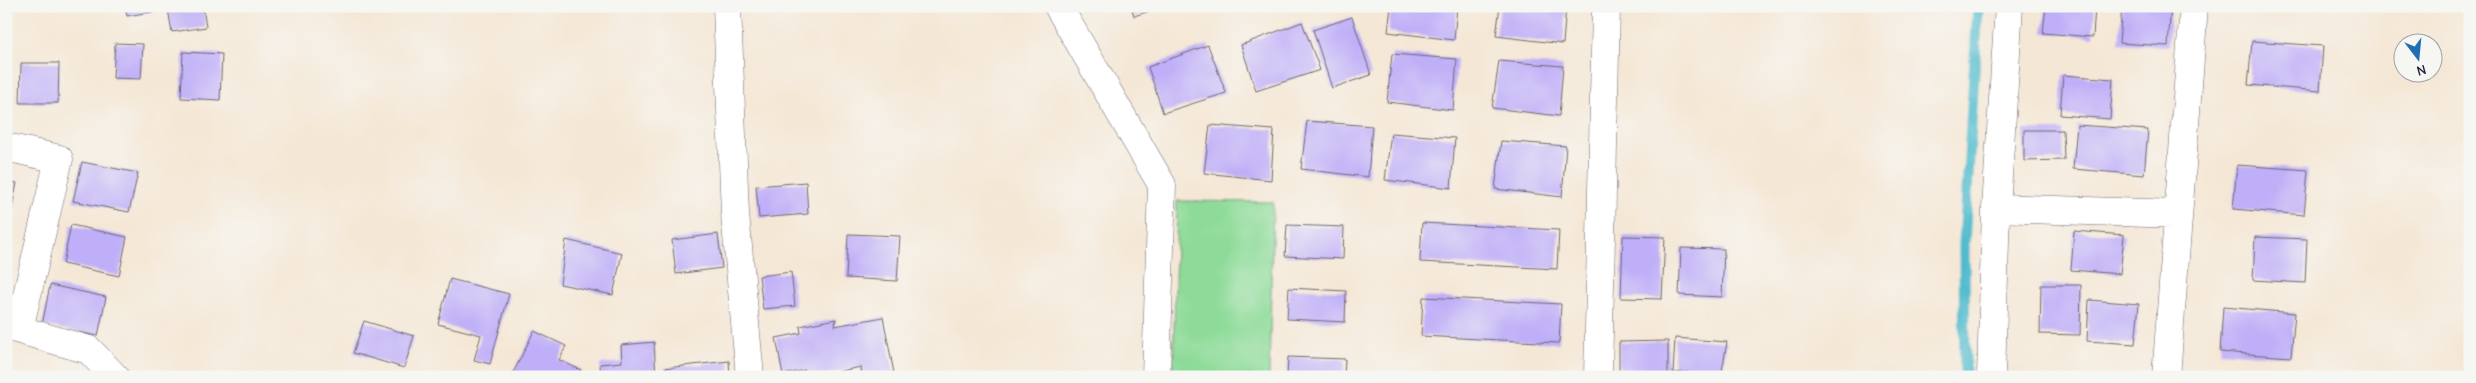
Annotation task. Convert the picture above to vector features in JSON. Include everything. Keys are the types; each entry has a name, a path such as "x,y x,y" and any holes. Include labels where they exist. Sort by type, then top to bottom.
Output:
{"street":[{"path":"727,6 735,214 750,377"},
{"path":"1058,6 1162,185 1156,377"},
{"path":"1598,377 1606,6"},
{"path":"1991,377 1996,208 2009,6"},
{"path":"2166,377 2194,6"},
{"path":"6,147 59,159 12,328 89,350 115,377"},
{"path":"1996,208 2178,214"}],"green space":[{"path":"1177,201 1273,202 1269,377 1173,377"}],"building":[{"path":"125,6 206,6 203,8 206,27 172,32 168,9 127,16"},
{"path":"1131,6 1162,6 1162,7 1134,16"},
{"path":"1391,6 1457,6 1454,40 1388,32"},
{"path":"1500,6 1566,6 1563,44 1496,36"},
{"path":"2046,6 2095,6 2093,37 2043,33"},
{"path":"2122,6 2171,6 2168,46 2119,43"},
{"path":"1352,17 1371,75 1332,88 1313,30"},
{"path":"1302,22 1320,70 1256,91 1241,45"},
{"path":"2252,41 2323,46 2320,91 2248,85"},
{"path":"115,43 143,44 141,79 113,78"},
{"path":"1208,45 1226,93 1163,113 1148,67"},
{"path":"183,52 222,54 220,100 181,98"},
{"path":"1392,54 1457,59 1453,110 1387,102"},
{"path":"6,59 10,59 8,102 6,102"},
{"path":"1499,61 1563,66 1559,116 1492,108"},
{"path":"21,63 59,63 58,103 20,103"},
{"path":"2063,75 2113,79 2110,119 2060,115"},
{"path":"1307,121 1372,126 1368,177 1301,169"},
{"path":"1210,125 1274,130 1271,180 1204,173"},
{"path":"2077,125 2148,130 2144,175 2073,169"},
{"path":"2024,130 2063,130 2064,160 2024,161"},
{"path":"1391,133 1455,138 1451,188 1385,180"},
{"path":"1501,141 1566,146 1562,197 1495,189"},
{"path":"82,162 138,173 129,212 73,201"},
{"path":"2237,165 2308,170 2304,215 2233,209"},
{"path":"6,181 17,183 9,222 6,221"},
{"path":"806,182 808,214 759,218 756,186"},
{"path":"1422,223 1559,230 1557,269 1420,262"},
{"path":"71,225 127,237 119,276 63,264"},
{"path":"1287,225 1344,227 1343,259 1285,256"},
{"path":"2074,231 2124,235 2120,274 2071,270"},
{"path":"718,234 722,268 676,274 672,240"},
{"path":"848,234 900,236 897,281 846,278"},
{"path":"1623,236 1665,237 1662,299 1621,298"},
{"path":"2255,237 2307,239 2305,283 2253,280"},
{"path":"566,240 622,253 613,295 560,284"},
{"path":"1681,248 1724,249 1722,297 1679,295"},
{"path":"791,272 795,306 763,309 759,276"},
{"path":"450,279 509,294 490,364 474,360 481,335 438,324"},
{"path":"50,285 106,297 98,336 42,325"},
{"path":"2041,285 2081,285 2080,335 2040,334"},
{"path":"1289,288 1346,291 1345,322 1287,319"},
{"path":"1423,297 1561,304 1559,343 1421,336"},
{"path":"2089,300 2139,304 2135,344 2087,341"},
{"path":"2223,307 2295,313 2291,357 2220,352"},
{"path":"883,317 894,373 862,377 861,367 812,377 807,377 805,370 783,375 776,338 801,333 800,326 836,319 835,326"},
{"path":"364,321 414,336 404,368 353,353"},
{"path":"534,331 566,346 559,360 581,370 578,377 511,377"},
{"path":"1675,338 1727,342 1721,377 1687,377 1688,372 1673,373"},
{"path":"1668,341 1668,377 1619,377 1619,342"},
{"path":"654,342 656,377 601,377 600,364 622,362 621,345"},
{"path":"1288,357 1345,359 1344,377 1287,377"},
{"path":"729,361 730,377 666,377 665,368"},
{"path":"1428,372 1485,375 1485,377 1428,377"}],"waterway":[{"path":"1965,377 1964,244 1978,6"}]}
